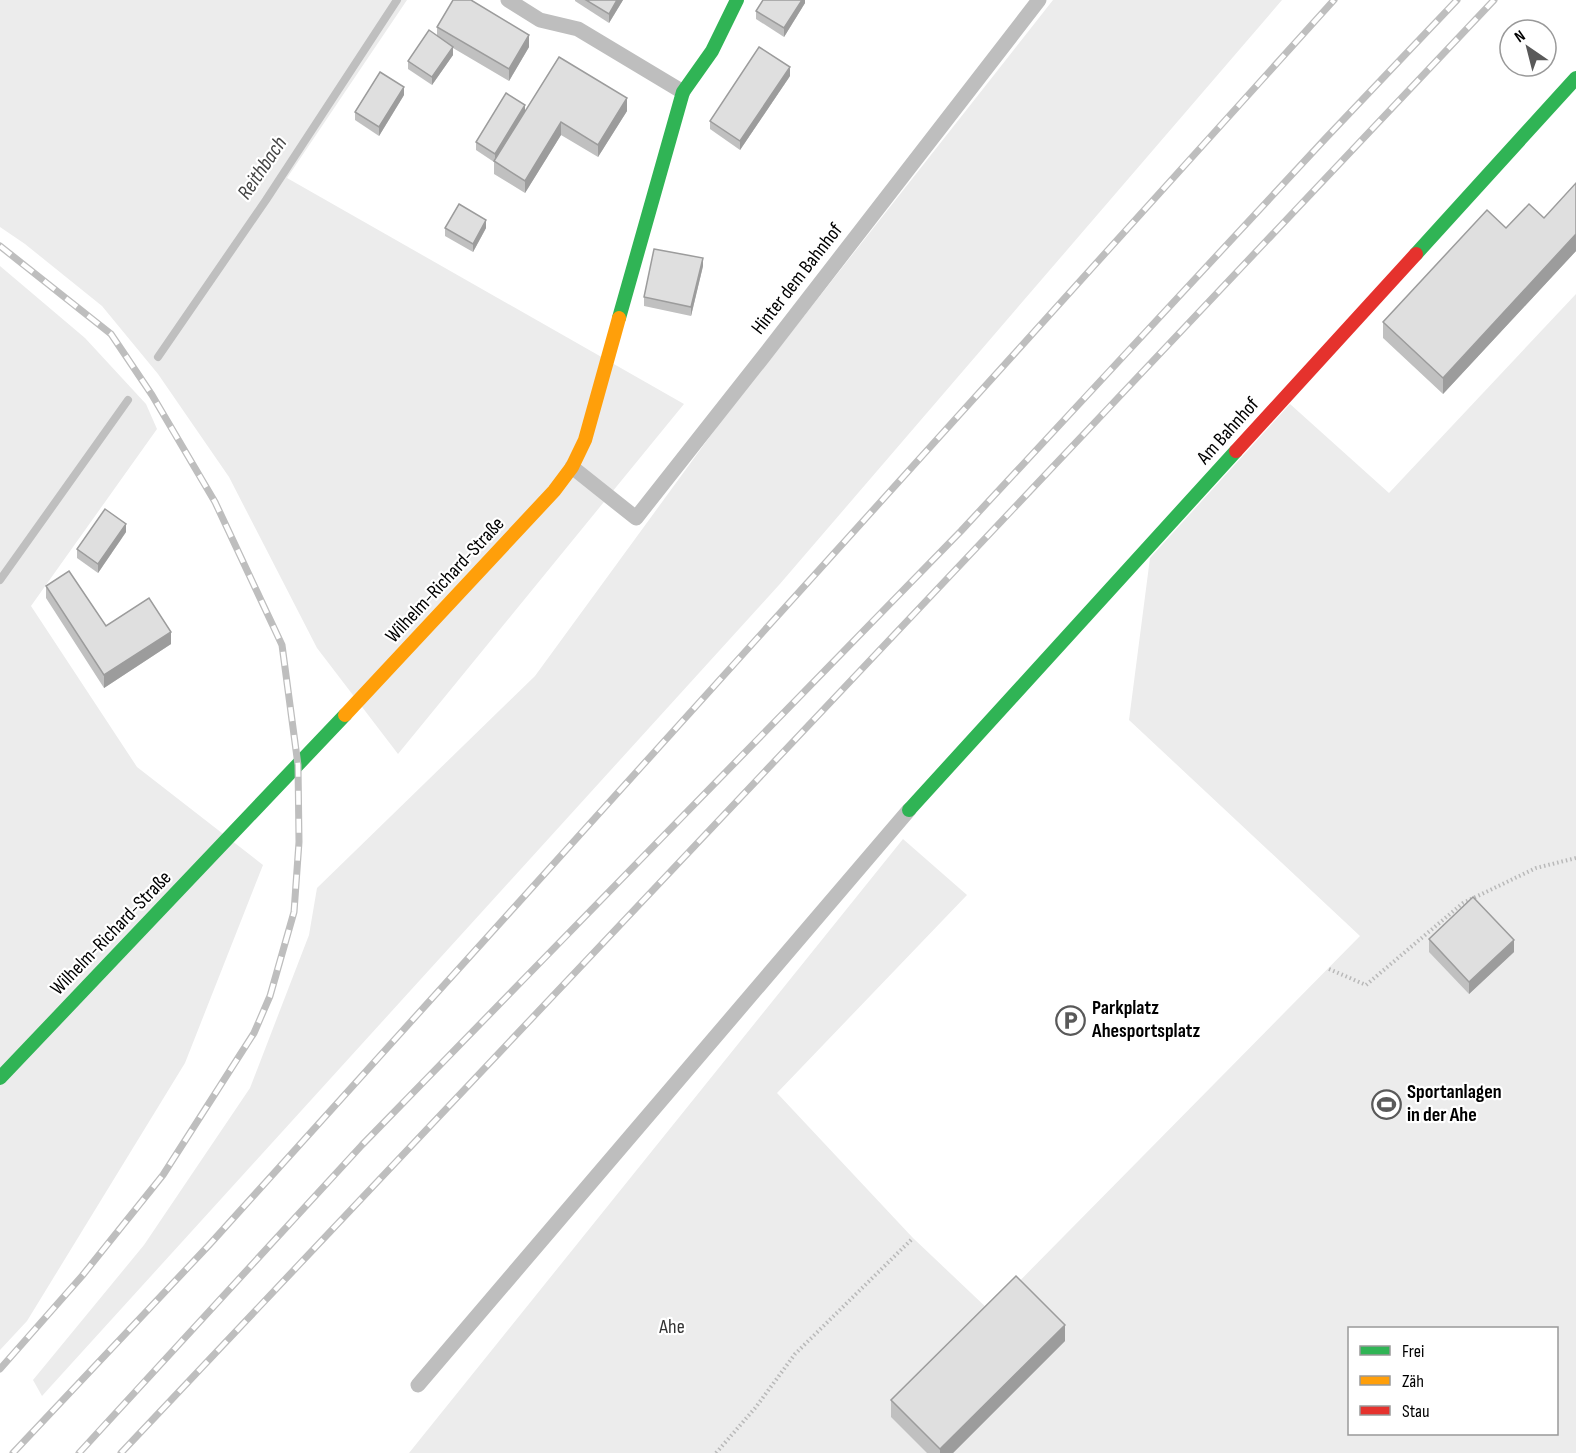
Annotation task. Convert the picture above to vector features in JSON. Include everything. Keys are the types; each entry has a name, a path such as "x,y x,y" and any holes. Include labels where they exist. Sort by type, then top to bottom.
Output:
{"street":[{"name":"Wilhelm-Richard-Straße","path":"0,1078 322,740 554,491 572,467 585,440 683,92 712,51 737,0"},
{"name":"Am Bahnhof","path":"909,810 1576,78"}],"lane":[{"path":"508,0 540,20 578,29 683,92"},
{"name":"Hinter dem Bahnhof","path":"572,467 636,518 1040,0"},
{"path":"418,1385 909,810"}],"path":[{"path":"1329,969 1366,985 1463,903 1536,868 1576,858"},
{"path":"716,1453 756,1407 795,1354 913,1238"}],"green space":[{"path":"0,0 407,0 287,178 684,404 398,754 317,648 229,477 158,374 102,306 25,244 0,227"},
{"path":"1053,0 1282,0 779,585 42,1396 33,1380 144,1245 250,1088 309,935 317,888 535,676 719,424"},
{"path":"0,266 85,338 146,404 157,429 31,606 137,767 263,865 185,1063 27,1321 0,1350"},
{"name":"Ahe","path":"1576,294 1576,1453 409,1453 903,839 967,895 777,1093 913,1238 990,1311 1360,936 1129,720 1150,558 1290,404 1389,493"}],"building":[{"path":"453,0 471,0 529,35 509,69 437,27"},
{"path":"586,0 617,0 609,14"},
{"path":"763,0 802,0 784,28 756,11"},
{"path":"429,30 453,47 432,77 408,61"},
{"path":"759,47 790,67 740,141 710,121"},
{"path":"559,57 627,98 598,145 561,122 525,181 494,161"},
{"path":"380,72 404,87 379,127 355,112"},
{"path":"506,93 525,105 495,154 476,142"},
{"path":"1576,183 1576,234 1443,378 1383,322 1487,210 1506,228 1529,204 1544,218"},
{"path":"459,204 486,220 473,244 445,228"},
{"path":"654,249 703,258 691,307 644,297"},
{"path":"105,509 126,524 98,564 77,549"},
{"path":"69,571 106,626 149,598 171,632 104,675 46,586"},
{"path":"1473,897 1514,940 1469,982 1429,939"},
{"path":"1016,1276 1065,1325 940,1449 891,1400"}],"waterway":[{"name":"Reithbach","path":"158,357 266,200 397,0"},
{"name":"Reithbach","path":"0,580 128,400"}],"railway":[{"path":"13,1453 210,1244 1334,0"},
{"path":"79,1453 362,1145 961,531 1457,0"},
{"path":"121,1453 1494,0"},
{"path":"0,246 111,334 152,395 215,502 282,645 298,765 299,842 294,912 270,996 254,1033 163,1175 82,1276 0,1369"}],"traffic: fast":[{"path":"619,318 683,92 712,51 737,0"},
{"path":"1416,254 1576,78"},
{"path":"909,810 1236,451"},
{"path":"0,1078 345,715"}],"traffic: slow":[{"path":"345,715 554,491 572,467 585,440 619,318"}],"traffic: jam":[{"path":"1236,451 1416,254"}],"place":[{"name":"Parkplatz Ahesportsplatz","path":"1071,1020"},
{"name":"Sportanlagen in der Ahe","path":"1386,1104"}]}
